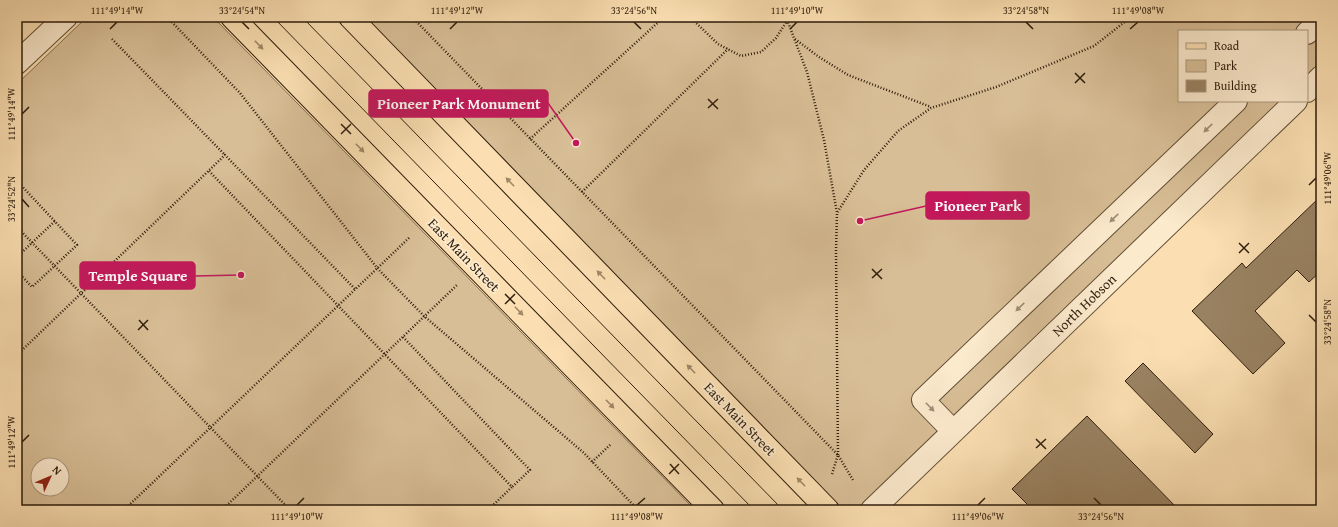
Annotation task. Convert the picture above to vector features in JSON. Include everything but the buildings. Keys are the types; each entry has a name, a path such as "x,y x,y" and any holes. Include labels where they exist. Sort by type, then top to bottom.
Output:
{"main road":[{"name":"East Main Street","path":"232,17 713,510"},
{"name":"East Main Street","path":"350,17 828,510"}],"street":[{"path":"17,63 66,17"},
{"path":"1308,32 1321,20"},
{"path":"1308,90 1321,77"},
{"path":"953,431 923,400 1235,102"},
{"name":"North Hobson","path":"872,510 1295,102"}],"path":[{"path":"169,17 169,19 240,93 378,269 424,316 584,453 638,510"},
{"path":"412,17 838,456 854,480"},
{"path":"530,139 664,17"},
{"path":"690,17 718,44 741,56 761,52 776,38 788,21"},
{"path":"786,17 807,72 824,140 837,213 838,456 832,475"},
{"path":"837,213 864,170 898,131 931,108 996,87 1094,46 1130,17"},
{"path":"794,38 848,76 931,108"},
{"path":"112,39 356,289"},
{"path":"582,192 728,49"},
{"path":"17,355 225,154"},
{"path":"209,171 512,487"},
{"path":"17,182 77,245 32,287 17,271"},
{"path":"17,257 55,221"},
{"path":"17,227 290,510"},
{"path":"124,510 414,234"},
{"path":"222,510 460,282"},
{"path":"403,337 530,470 488,510"},
{"path":"592,462 616,439"}],"green space":[{"path":"87,17 213,17 695,510 17,510 17,84"},
{"path":"350,17 1321,17 1321,77 1308,90 1308,30 1178,30 1178,102 1295,102 872,510 828,510"}],"tram line":[{"path":"273,17 754,510"},
{"path":"302,17 783,510"}],"place":[{"name":"Pioneer Park Monument","path":"576,143"},
{"name":"Pioneer Park","path":"860,221"},
{"name":"Temple Square","path":"241,275"}]}
